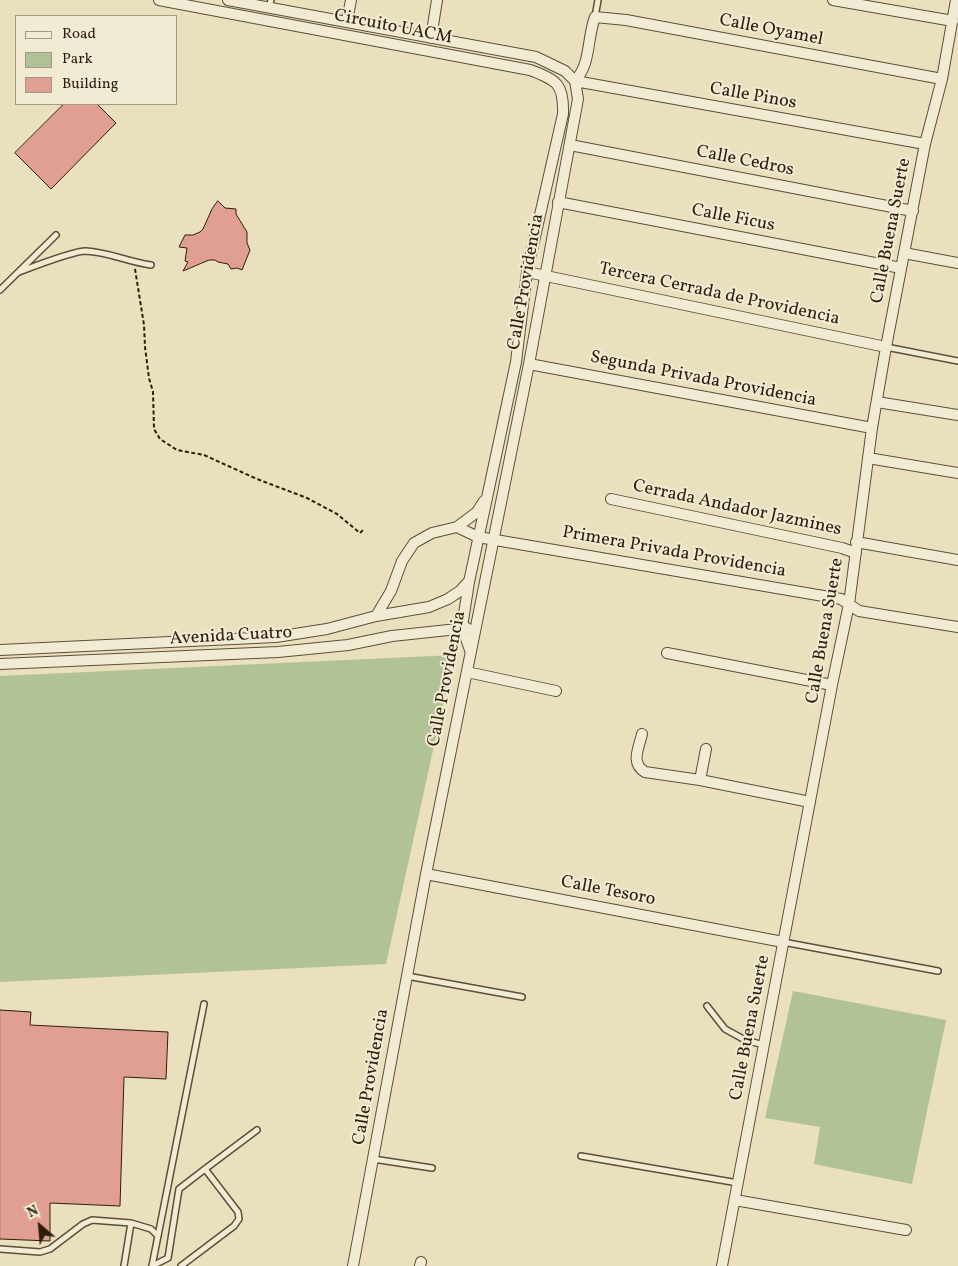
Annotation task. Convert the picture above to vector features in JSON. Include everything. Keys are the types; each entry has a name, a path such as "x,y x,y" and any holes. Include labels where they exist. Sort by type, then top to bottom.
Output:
{"street":[{"name":"Circuito UACM","path":"159,0 530,70 550,77 559,86 563,99 563,114"},
{"path":"228,0 270,4 431,38 536,57 565,71 575,81 581,75 584,66 595,17"},
{"path":"347,21 352,0"},
{"path":"431,38 437,0"},
{"path":"833,0 952,21"},
{"name":"Calle Buena Suerte","path":"722,1266 849,604 872,428 886,347 925,144 942,79 956,0"},
{"name":"Calle Oyamel","path":"595,17 626,20 942,79"},
{"name":"Calle Providencia","path":"353,1266 426,874 492,538 529,364 578,99 575,81"},
{"name":"Calle Pinos","path":"575,81 925,144"},
{"name":"Calle Providencia","path":"462,627 478,537 516,362 527,272 563,114"},
{"name":"Calle Cedros","path":"570,145 913,211"},
{"name":"Calle Ficus","path":"558,202 901,268"},
{"path":"904,253 958,263"},
{"name":"Tercera Cerrada de Providencia","path":"527,272 886,347"},
{"name":"Segunda Privada Providencia","path":"529,364 872,428"},
{"path":"877,402 958,414"},
{"path":"868,458 958,473"},
{"path":"376,616 391,591 402,561 414,542 432,533 457,528 477,512 489,491"},
{"name":"Cerrada Andador Jazmines","path":"611,499 833,546 958,560"},
{"name":"Primera Privada Providencia","path":"457,528 478,537 841,599 859,610 958,627"},
{"name":"Avenida Cuatro","path":"0,650 276,637 327,629 376,616 429,607 448,599 469,582"},
{"path":"462,627 470,650"},
{"name":"Avenida Cuatro","path":"0,664 278,652 348,645 392,636 462,627 475,628"},
{"path":"39,649 40,662"},
{"path":"668,653 832,685"},
{"path":"466,672 556,691"},
{"path":"642,734 636,762 638,768 645,772 700,780 810,802"},
{"path":"700,780 706,749"},
{"name":"Calle Tesoro","path":"426,874 783,942"},
{"path":"734,1200 906,1230"}],"lane":[{"path":"595,17 598,0"},
{"path":"0,290 56,235"},
{"path":"19,272 85,251 121,257 151,265"},
{"path":"886,347 958,361"},
{"path":"783,942 938,971"},
{"path":"407,976 522,997"},
{"path":"152,1266 204,1004"},
{"path":"707,1006 725,1029 746,1040 764,1045"},
{"path":"152,1266 168,1258 179,1189 257,1130"},
{"path":"581,1156 738,1183"},
{"path":"373,1159 432,1168"},
{"path":"181,1266 234,1226 239,1218 238,1212 205,1169"},
{"path":"0,1249 40,1252 50,1249 92,1220 132,1222 151,1230 158,1236"},
{"path":"124,1266 132,1222"}],"path":[{"path":"134,262 144,325 149,378 153,392 154,429 160,439 176,450 204,456 307,498 336,514 360,533 363,530"}],"green space":[{"path":"454,655 386,964 0,982 0,676"},
{"path":"793,991 946,1020 912,1184 814,1164 820,1127 765,1118"}],"building":[{"path":"63,105 98,105 116,123 51,189 15,153"},
{"path":"218,201 225,208 236,209 236,214 247,232 247,243 250,250 242,270 237,268 231,269 228,264 209,260 183,271 188,262 185,261 187,248 179,247 185,235 193,235 203,229 212,209"},
{"path":"0,1010 31,1012 30,1025 168,1032 166,1079 124,1077 120,1206 50,1203 50,1241 0,1239"}]}
